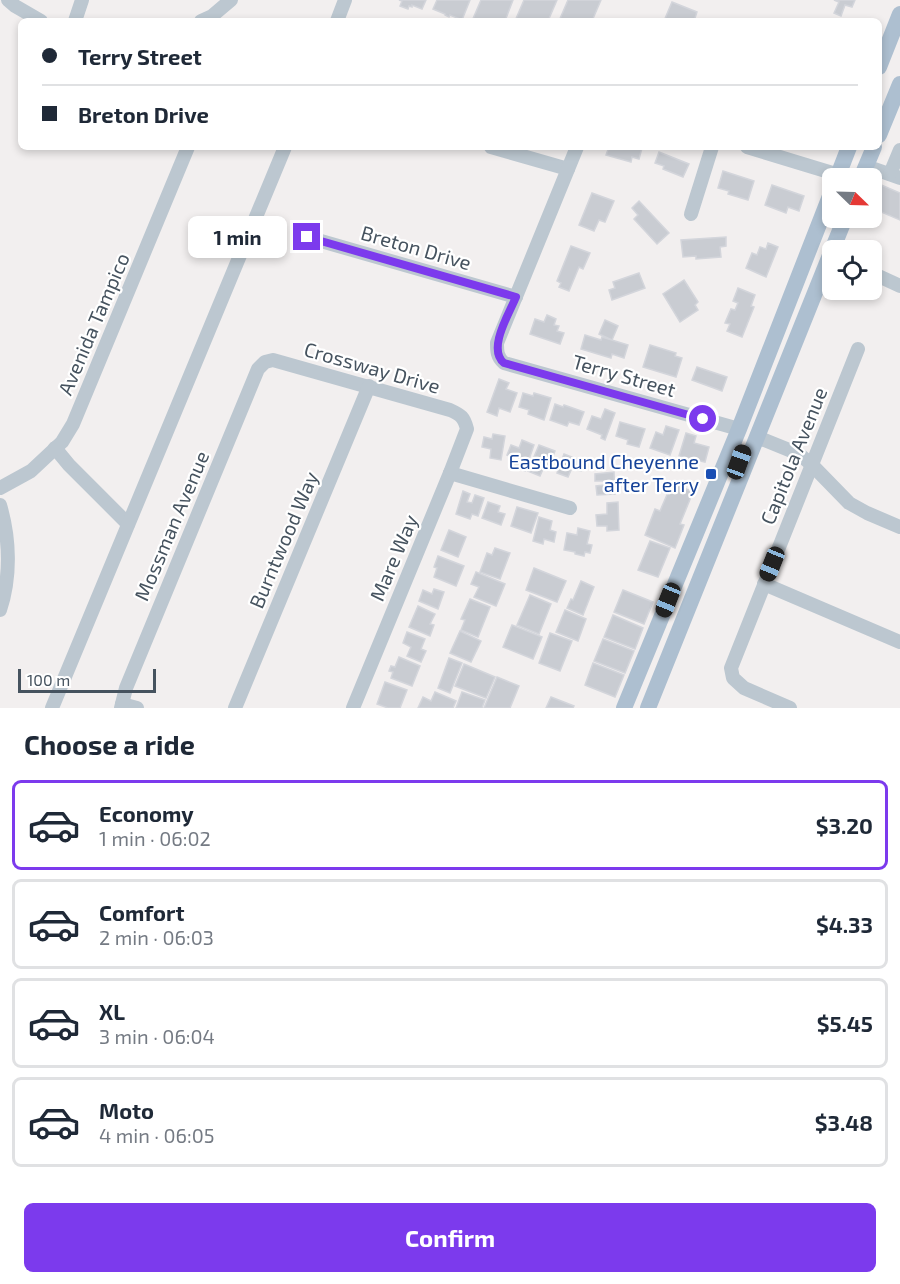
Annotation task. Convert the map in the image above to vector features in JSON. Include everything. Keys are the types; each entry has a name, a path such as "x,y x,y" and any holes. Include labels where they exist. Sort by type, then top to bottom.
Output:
{"main road":[{"path":"882,60 900,14"},
{"path":"882,128 900,84"},
{"path":"841,168 848,150"},
{"path":"866,168 873,150"},
{"path":"624,708 739,429 822,217"},
{"path":"648,708 822,278"},
{"path":"757,437 752,431 752,426 781,338 782,321"},
{"path":"707,560 710,542 746,442 739,429"}],"street":[{"path":"8,0 36,18"},
{"path":"76,18 82,0"},
{"path":"208,18 231,0"},
{"path":"338,18 345,0"},
{"name":"Avenida Tampico","path":"0,488 31,471 62,442 74,424 187,150"},
{"path":"52,708 284,150"},
{"path":"502,150 568,169"},
{"path":"516,297 576,150"},
{"path":"691,214 711,150"},
{"path":"756,150 822,172"},
{"path":"895,176 900,150"},
{"name":"Breton Drive","path":"307,237 516,297"},
{"path":"882,278 900,286"},
{"name":"Terry Street","path":"516,297 497,343 499,359 504,363 739,429"},
{"name":"Capitola Avenue","path":"789,708 744,688 733,678 731,668 858,349"},
{"name":"Crossway Drive","path":"265,362 273,360 450,410 460,415 465,422"},
{"name":"Mossman Avenue","path":"122,706 126,688 258,369 265,362"},
{"name":"Burntwood Way","path":"235,708 369,386"},
{"name":"Mare Way","path":"353,708 450,473 467,429 465,422"},
{"path":"757,437 799,454 849,503 900,527"},
{"path":"56,448 69,465 128,524"},
{"path":"450,473 570,507"},
{"path":"0,505 8,555 7,579 0,610"},
{"path":"764,584 900,642"},
{"path":"122,706 137,708"}],"building":[{"path":"399,0 426,0 422,9 412,5 408,9 400,6 402,1"},
{"path":"437,0 470,0 463,18 450,15 449,17 433,9"},
{"path":"481,0 513,0 506,18 473,18"},
{"path":"524,0 557,0 549,18 516,18"},
{"path":"568,0 601,0 593,18 560,18"},
{"path":"834,0 855,0 852,7 845,5 841,16 834,13 839,2"},
{"path":"672,2 697,12 695,18 665,18"},
{"path":"608,150 641,150 639,159 632,157 631,162 606,155"},
{"path":"659,152 689,164 683,177 655,163"},
{"path":"723,171 754,181 748,200 728,194 729,191 718,188"},
{"path":"772,185 804,196 799,211 788,207 786,213 765,205"},
{"path":"882,185 900,193 900,220 882,212"},
{"path":"592,193 614,201 605,222 599,220 594,231 579,225"},
{"path":"639,201 669,233 657,244 634,219 638,215 632,208"},
{"path":"726,237 726,246 720,247 721,257 696,259 696,256 683,257 681,240"},
{"path":"768,243 778,247 766,277 746,268 752,253 757,255 760,247 766,249"},
{"path":"571,246 590,253 583,269 579,267 569,291 559,287 561,283 557,281"},
{"path":"639,273 645,288 612,300 609,290 615,288 613,282"},
{"path":"684,280 698,302 695,305 698,310 680,322 663,294"},
{"path":"738,288 755,295 751,306 754,307 742,337 727,331 730,324 725,323 731,309 735,310 738,303 733,301"},
{"path":"547,315 556,319 554,325 559,326 557,331 564,333 560,344 530,334 535,319 544,322"},
{"path":"605,320 618,326 612,340 599,334"},
{"path":"585,335 601,340 602,337 628,345 624,358 612,354 611,358 581,349"},
{"path":"650,345 676,353 675,356 682,358 676,377 643,367"},
{"path":"697,367 727,377 722,391 692,380"},
{"path":"499,379 509,383 506,389 517,393 510,412 499,408 497,416 487,412"},
{"path":"523,393 533,396 534,393 551,398 544,420 528,414 529,410 519,407"},
{"path":"555,404 584,412 579,425 569,422 567,426 550,420"},
{"path":"605,409 615,413 605,440 601,438 602,435 587,429 592,416 601,419"},
{"path":"620,422 645,429 639,447 627,444 628,440 616,436"},
{"path":"666,426 679,430 670,455 650,448 656,432 663,435"},
{"path":"686,433 696,436 694,443 709,447 705,462 679,456"},
{"path":"493,434 505,436 501,460 490,458 491,449 482,447 484,437 492,439"},
{"path":"522,440 534,445 525,471 514,467 517,459 507,455 511,445 519,448"},
{"path":"539,445 555,451 548,468 544,467 540,476 528,471"},
{"path":"564,454 584,462 581,471 572,468 568,477 557,473"},
{"path":"614,472 615,494 597,495 596,486 604,485 604,481 595,481 595,474"},
{"path":"672,483 693,492 680,524 684,525 675,548 645,535 655,509 660,511"},
{"path":"463,491 470,494 467,502 472,503 475,495 484,498 478,516 472,514 470,519 456,514"},
{"path":"488,502 500,506 498,512 505,514 501,525 482,518"},
{"path":"618,502 619,530 607,531 607,526 597,526 596,515 607,514 607,503"},
{"path":"517,507 538,513 531,533 511,526"},
{"path":"539,517 552,521 550,530 556,532 554,542 544,539 543,544 533,541"},
{"path":"578,528 590,531 587,544 592,545 590,553 585,552 584,556 564,550 567,533 577,535"},
{"path":"449,530 466,537 458,557 441,550"},
{"path":"650,541 670,548 658,577 638,570"},
{"path":"495,548 510,553 500,579 480,572 487,553 492,555"},
{"path":"438,556 464,566 456,586 434,577 437,568 434,567"},
{"path":"534,568 566,581 557,602 526,590"},
{"path":"476,572 505,584 496,606 474,597 479,587 471,584"},
{"path":"581,581 594,587 583,615 567,608"},
{"path":"434,589 444,592 438,609 419,601 423,590 432,594"},
{"path":"623,590 653,602 644,624 614,612"},
{"path":"530,595 551,604 539,634 517,625"},
{"path":"470,599 490,607 478,637 461,630 465,620 461,619"},
{"path":"418,606 435,614 430,624 434,625 430,636 409,627"},
{"path":"565,610 586,619 578,641 556,632"},
{"path":"613,615 643,628 635,649 604,637"},
{"path":"512,625 542,637 533,659 503,647"},
{"path":"460,631 481,641 471,662 450,653"},
{"path":"407,632 425,639 421,649 426,651 421,662 407,656 411,647 403,643"},
{"path":"550,633 572,641 560,671 539,663"},
{"path":"603,639 634,651 625,673 594,661"},
{"path":"399,657 420,666 412,686 391,678 393,672 389,671 391,666 395,667"},
{"path":"449,658 462,663 450,693 438,688"},
{"path":"593,663 624,675 615,697 585,685"},
{"path":"464,664 495,677 486,698 455,686"},
{"path":"497,677 519,686 510,708 484,708"},
{"path":"385,682 407,690 400,708 388,708 377,704"},
{"path":"435,692 456,701 453,708 418,708 423,697 431,701"},
{"path":"462,692 485,700 482,708 456,708"},
{"path":"551,697 574,706 573,708 546,708"}],"place":[{"name":"Eastbound Cheyenne after Terry","path":"711,474"}],"route":[{"path":"307,237 516,297 497,343 499,359 504,363 703,419"}]}
